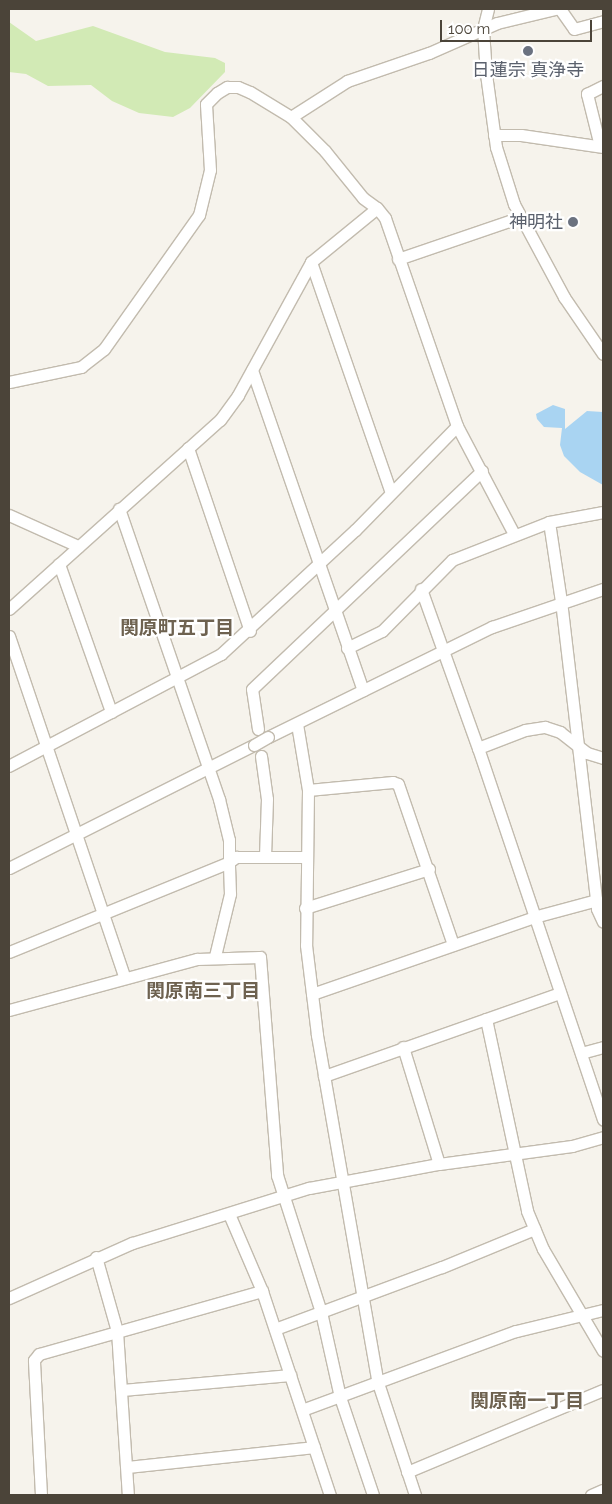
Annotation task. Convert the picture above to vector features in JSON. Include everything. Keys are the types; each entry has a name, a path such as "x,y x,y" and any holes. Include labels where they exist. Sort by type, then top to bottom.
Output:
{"street":[{"path":"488,9 483,29 494,135 518,218 564,297 603,354"},
{"path":"291,117 347,81 429,53 483,29 555,9"},
{"path":"560,9 574,29 603,21"},
{"path":"494,135 521,135 602,146 587,94 603,86"},
{"path":"9,382 81,367 96,358 183,240 199,215 210,170 206,104 216,93 238,87 291,117 325,151 363,198 377,208 385,218 457,426 514,534"},
{"path":"9,609 220,420 252,370 276,322 311,262 377,208"},
{"path":"398,259 518,218"},
{"path":"311,262 391,493"},
{"path":"252,370 363,690"},
{"path":"9,766 111,712 177,680 221,654 250,631 457,426"},
{"path":"188,448 250,631"},
{"path":"258,729 252,689 482,471"},
{"path":"119,509 225,820 230,894 215,956"},
{"path":"347,648 382,631 421,589 452,560 514,534 549,522 603,512"},
{"path":"9,515 78,546"},
{"path":"549,522 562,601 596,900 603,922"},
{"path":"59,564 111,712"},
{"path":"421,589 478,748 603,1120"},
{"path":"9,868 443,650 492,627 562,601 603,589"},
{"path":"9,636 78,833 125,978"},
{"path":"297,724 308,790 305,908 312,994 324,1076 344,1180 378,1383 415,1495"},
{"path":"478,748 535,728 560,732 578,744 587,753 603,758"},
{"path":"261,756 267,798 265,856"},
{"path":"308,790 393,782 398,784 429,869 453,945"},
{"path":"9,952 104,911 229,862 236,857 306,857"},
{"path":"305,908 429,869"},
{"path":"312,994 534,917 596,900"},
{"path":"9,1010 125,978 215,956 260,957 277,1176 321,1312 340,1397 373,1495"},
{"path":"324,1076 560,993"},
{"path":"486,1019 520,1188 534,1229 603,1351"},
{"path":"403,1047 439,1164"},
{"path":"581,1053 603,1047"},
{"path":"9,1298 132,1242 344,1180 439,1164 572,1146 603,1137"},
{"path":"229,1214 262,1291 330,1495"},
{"path":"275,1329 362,1295 442,1267 534,1229"},
{"path":"96,1257 117,1331 128,1467 128,1495"},
{"path":"41,1495 34,1360 39,1354 262,1291"},
{"path":"302,1410 516,1330 603,1310"},
{"path":"122,1390 290,1375"},
{"path":"407,1472 603,1390"},
{"path":"128,1467 314,1447"},
{"path":"591,1495 603,1490"}],"green space":[{"path":"9,22 36,41 93,26 165,52 215,58 225,63 225,72 190,108 173,117 139,113 112,101 91,85 48,86 26,74 9,72"}],"water":[{"path":"553,405 565,409 565,429 587,411 603,412 603,485 580,472 564,456 560,445 562,428 544,427 537,419 536,414"}],"place":[{"name":"日蓮宗 真浄寺","path":"528,51"},
{"name":"神明社","path":"573,222"}],"district":[{"name":"関原町五丁目","path":"177,628"},
{"name":"関原南三丁目","path":"203,991"},
{"name":"関原南一丁目","path":"527,1401"}]}
